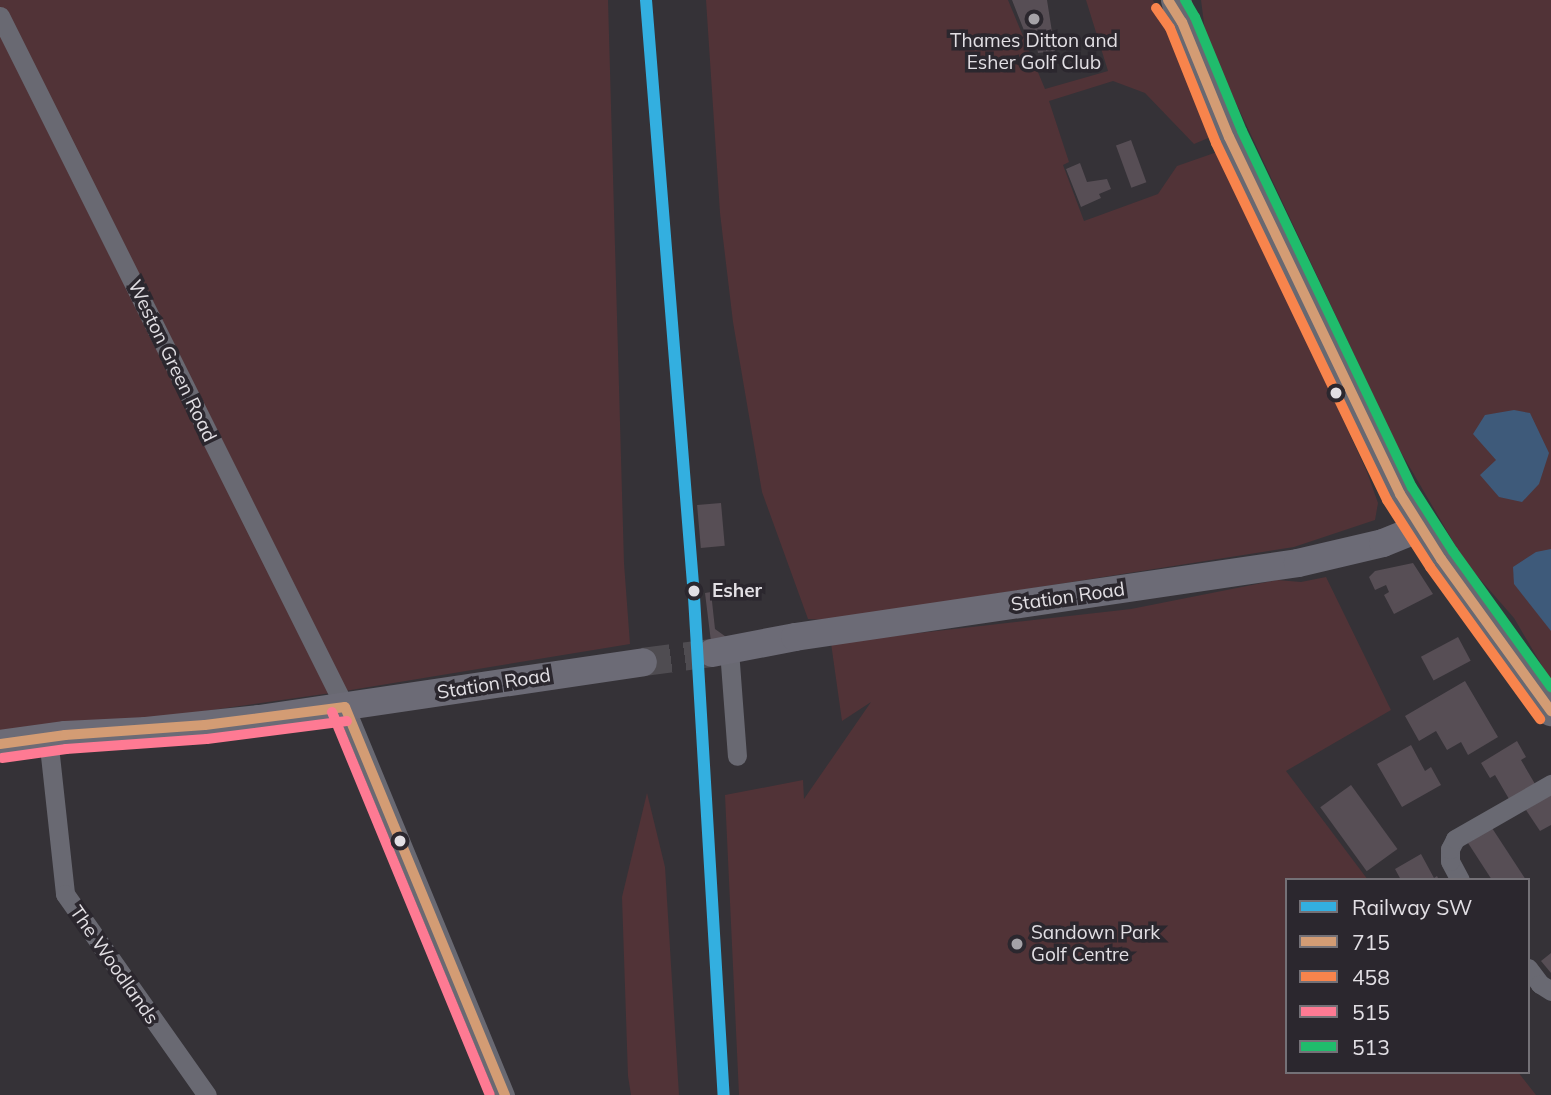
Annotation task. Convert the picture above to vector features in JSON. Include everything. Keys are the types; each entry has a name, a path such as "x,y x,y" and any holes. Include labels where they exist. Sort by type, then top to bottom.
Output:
{"main road":[{"path":"1175,7 1229,136 1334,359 1420,528 1551,711"},
{"name":"Station Road","path":"721,651 795,637 1298,563 1383,543 1420,528"},
{"name":"Station Road","path":"0,744 48,737 146,731 345,706 643,662"}],"street":[{"name":"Weston Green Road","path":"0,16 345,706 505,1095"},
{"path":"721,651 737,757"},
{"name":"The Woodlands","path":"48,737 65,894 207,1095"},
{"path":"1459,878 1450,861 1450,849 1455,839 1551,784"},
{"path":"1530,971 1540,984 1551,991"}],"shaded area":[{"path":"0,0 608,0 624,563 630,644 345,691 92,727 0,734"},
{"name":"Thames Ditton and Esher Golf Club","path":"706,0 1008,0 1045,89 1108,71 1086,0 1153,0 1213,136 1194,144 1145,93 1113,81 1049,101 1069,162 1063,165 1084,221 1158,194 1177,166 1220,151 1367,472 1378,503 1375,520 1294,547 829,620 808,619 762,492 733,322 720,213"},
{"path":"1201,0 1551,0 1551,681 1514,618 1465,562 1395,442 1206,39"},
{"path":"1326,577 1391,710 1286,771 1366,878 1285,878 1285,1074 1520,1074 1536,1095 739,1095 725,795 803,780 804,799 871,702 842,721 831,643 1131,609 1277,580 1301,582"},
{"path":"647,793 665,867 679,1095 631,1095 628,1076 622,897"}],"water":[{"path":"1514,410 1530,413 1549,453 1539,484 1522,502 1499,497 1480,475 1496,460 1473,434 1485,415"},
{"path":"1551,549 1551,631 1514,584 1513,567 1536,552"}],"building":[{"name":"Thames Ditton and Esher Golf Club","path":"1012,0 1047,0 1055,51 1038,53 1035,37 1027,38"},
{"path":"1131,140 1146,182 1131,188 1116,145"},
{"path":"1080,163 1087,182 1107,179 1111,189 1099,194 1101,198 1081,207 1066,169"},
{"path":"721,503 725,546 701,548 697,505"},
{"path":"1413,563 1433,594 1394,614 1384,595 1389,592 1386,585 1375,590 1369,577 1375,571"},
{"path":"711,592 715,629 729,639 711,642 705,593"},
{"path":"1458,637 1471,661 1434,681 1421,657"},
{"path":"1465,681 1498,737 1468,755 1461,742 1447,750 1436,731 1419,741 1405,716"},
{"path":"1517,741 1526,757 1521,760 1535,784 1509,799 1495,775 1490,778 1481,763"},
{"path":"1411,745 1425,771 1431,767 1441,785 1402,807 1377,764"},
{"path":"1351,785 1397,849 1367,871 1320,807"},
{"path":"1551,794 1551,825 1540,831 1526,810"},
{"path":"1492,828 1525,878 1491,878 1468,843"},
{"path":"1421,854 1434,878 1400,878 1395,869"},
{"path":"1551,953 1551,973 1541,961"}],"tunnel":[{"path":"643,662 712,653"}],"rail line":[{"name":"SW","path":"646,0 694,597 724,1095"}],"transit line":[{"name":"715","path":"1168,0 1182,22 1229,137 1400,494 1441,559 1551,711"},
{"name":"513","path":"1185,0 1195,17 1242,131 1412,487 1453,551 1551,687"},
{"name":"458","path":"1156,8 1170,28 1216,143 1387,500 1430,567 1540,719"},
{"name":"715","path":"345,707 505,1095"},
{"name":"715","path":"0,744 65,735 205,725 345,707"},
{"name":"515","path":"332,712 490,1095"},
{"name":"515","path":"2,758 66,749 207,739 347,721"}],"place":[{"name":"Thames Ditton and Esher Golf Club","path":"1034,19"},
{"name":"Esher","path":"694,591"},
{"name":"Sandown Park Golf Centre","path":"1017,944"}]}
